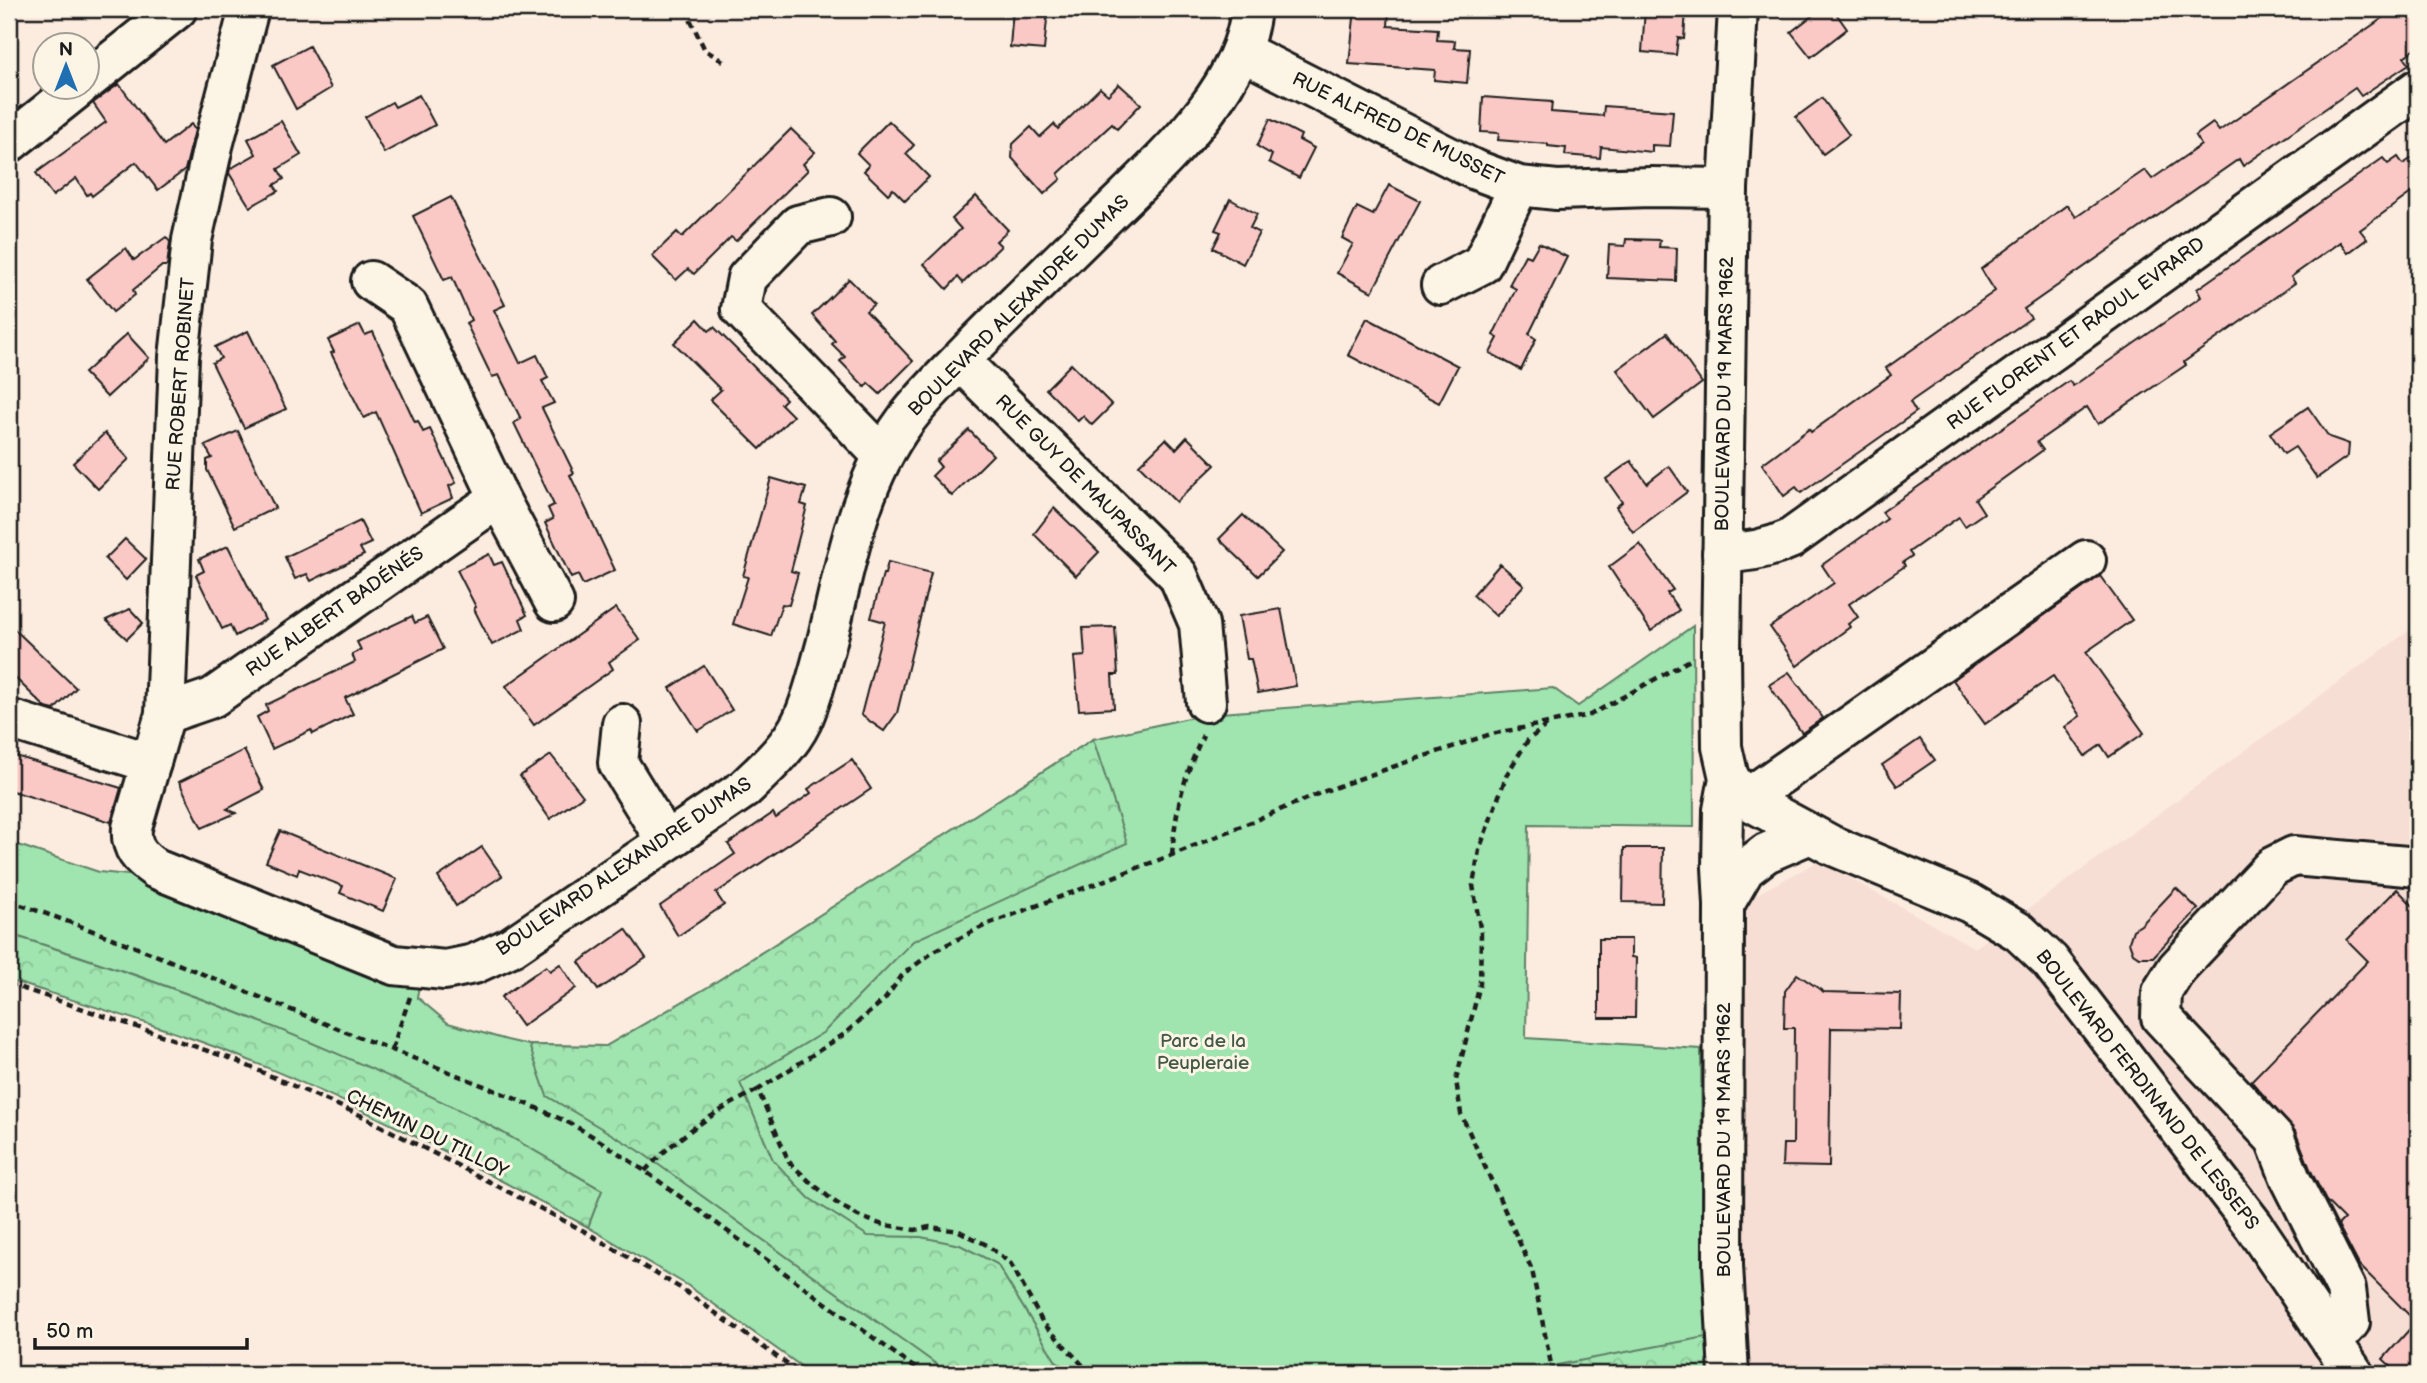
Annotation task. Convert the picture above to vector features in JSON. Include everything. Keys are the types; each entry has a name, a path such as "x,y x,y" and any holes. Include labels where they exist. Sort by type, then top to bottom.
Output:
{"street":[{"path":"102,69 177,9"},
{"name":"RUE ROBERT ROBINET","path":"151,763 166,714 181,325 192,240 213,146 249,9"},
{"name":"BOULEVARD ALEXANDRE DUMAS","path":"151,763 132,828 131,840 142,860 156,869 394,965 445,971 474,964 511,947 744,789 774,761 802,722 820,668 861,505 883,456 905,420 960,361 1162,162 1209,107 1241,51 1249,31 1251,9"},
{"name":"BOULEVARD DU 19 MARS 1962","path":"1724,905 1745,869 1750,837 1750,819 1722,747 1728,188 1738,9"},
{"name":"RUE ALFRED DE MUSSET","path":"1241,51 1473,169 1519,186 1557,190 1728,188"},
{"name":"RUE FLORENT ET RAOUL EVRARD","path":"1722,553 1747,553 1790,539 2418,89"},
{"path":"9,144 61,102"},
{"path":"1441,285 1482,264 1519,186"},
{"path":"831,217 798,225 747,278 741,309 883,456"},
{"path":"372,281 408,306 499,498 554,602"},
{"name":"RUE GUY DE MAUPASSANT","path":"960,361 1178,575 1199,624 1206,714"},
{"name":"RUE ALBERT BADÉNÉS","path":"166,714 212,698 499,498"},
{"path":"1810,834 1737,788 2086,560"},
{"path":"9,719 151,763"},
{"path":"622,724 618,763 666,841"},
{"name":"BOULEVARD DU 19 MARS 1962","path":"1729,1374 1723,1265 1722,867 1723,810 1737,788"},
{"name":"BOULEVARD DU 19 MARS 1962","path":"1745,869 1766,853 1810,834"},
{"name":"BOULEVARD FERDINAND DE LESSEPS","path":"1810,834 1970,904 2019,932 2050,961 2254,1226 2354,1374"},
{"path":"2332,1342 2350,1322 2346,1290 2291,1180 2275,1139 2161,1017 2162,992 2177,968 2272,867 2294,856 2418,867"}],"path":[{"path":"685,9 705,50 725,62"},
{"path":"645,1171 671,1146 732,1103 758,1090 843,1035 885,999 904,974 936,950 988,924 1172,855 1325,791 1404,763 1491,734 1590,715 1659,676"},
{"path":"1172,855 1176,812 1206,714"},
{"path":"1547,725 1528,740 1507,774 1479,850 1473,885 1481,934 1480,984 1456,1080 1461,1114 1532,1270 1553,1374"},
{"path":"9,901 92,929 565,1121 645,1171 923,1374"},
{"path":"392,1049 409,1004 417,969"},
{"name":"CHEMIN DU TILLOY","path":"9,984 232,1059 360,1115 584,1231 682,1289 801,1374"},
{"path":"758,1090 789,1162 809,1181 858,1216 880,1224 915,1230 930,1227 959,1231 987,1245 1010,1265 1043,1322 1091,1374"}],"shaded area":[{"path":"2418,624 2418,1374 1746,1374 1741,1341 1744,901 1819,861 1975,948"}],"green space":[{"name":"Parc de la Peupleraie","path":"1693,626 1694,827 1529,825 1526,1038 1701,1049 1703,1270 1710,1374 812,1374 687,1285 588,1227 602,1190 497,1130 367,1067 250,1017 130,973 9,934 9,842 99,872 138,876 419,986 417,997 448,1023 529,1045 606,1046 708,987 1093,739 1207,714 1553,688 1578,706"},
{"path":"1093,739 1127,843 913,941 824,1032 740,1083 773,1160 809,1198 868,1236 921,1237 960,1245 997,1264 1055,1360 1073,1374 950,1374 638,1150 547,1096 529,1045 606,1046 708,987"},
{"path":"9,934 129,973 250,1018 368,1067 483,1122 602,1190 588,1227 326,1093 180,1034 9,980"},
{"path":"1706,1337 1710,1374 1559,1374 1557,1365"}],"building":[{"path":"1013,9 1048,9 1044,50 1010,47"},
{"path":"1355,9 1389,9 1388,26 1438,29 1437,40 1455,41 1454,48 1470,49 1467,83 1434,80 1435,70 1349,64"},
{"path":"1645,9 1686,9 1684,39 1678,38 1676,55 1642,52"},
{"path":"1821,9 1833,9 1847,29 1811,57 1791,32"},
{"path":"2396,9 2418,9 2418,46 2404,57 2409,64 2361,96 2355,88 2243,166 2239,159 2024,309 2031,318 1910,402 1916,412 1801,493 1796,487 1784,496 1762,464 1809,429 1811,432 1891,375 1886,368 1995,291 1981,269 2067,205 2076,217 2145,170 2152,179 2201,145 2195,136 2213,123 2219,131"},
{"path":"309,46 331,88 296,109 273,65"},
{"path":"119,84 164,145 191,124 195,130 185,170 158,190 136,162 92,196 90,193 87,195 76,178 53,196 36,173 106,122 93,103 102,102 102,96"},
{"path":"1119,84 1141,104 1117,129 1112,124 1058,174 1061,179 1044,194 1012,158 1013,144 1031,127 1040,137 1054,124 1058,129 1100,88 1108,95"},
{"path":"419,95 435,125 384,153 365,117 392,102 395,107"},
{"path":"1483,97 1552,102 1551,112 1603,116 1604,106 1673,111 1670,146 1652,145 1652,152 1601,147 1600,158 1565,155 1566,148 1548,144 1498,140 1499,133 1481,132"},
{"path":"1822,98 1849,135 1823,154 1796,117"},
{"path":"1270,119 1301,135 1299,140 1314,148 1299,178 1269,162 1272,155 1257,146"},
{"path":"281,121 301,155 278,169 284,179 274,185 278,191 250,207 229,173 230,169 256,154 248,139"},
{"path":"889,121 914,145 906,154 929,177 905,201 893,189 888,194 864,171 869,165 857,153"},
{"path":"791,129 815,152 803,164 808,170 736,241 731,237 694,274 688,269 676,280 652,256 677,232 682,237"},
{"path":"2418,154 2418,188 2360,230 2367,239 2348,253 2340,242 2291,277 2295,283 2184,362 2186,365 2098,424 2087,407 2037,442 2043,450 1975,499 1984,513 1965,526 1959,517 1909,552 1912,556 1903,562 1905,566 1849,604 1858,617 1848,624 1850,627 1797,666 1770,627 1834,583 1822,565 1887,519 1882,512 2069,381 2073,386 2201,297 2197,289 2383,158 2388,164 2398,157 2403,164"},
{"path":"1389,185 1420,201 1372,292 1337,273 1353,244 1342,238 1357,207 1373,215"},
{"path":"976,196 1008,230 996,241 1001,246 963,283 958,277 947,289 924,264 961,229 952,219"},
{"path":"451,197 505,305 494,310 520,363 537,355 548,378 542,381 554,403 542,408 574,473 570,475 615,570 583,585 578,575 571,578 545,523 553,519 548,508 554,505 514,423 521,419 499,375 492,377 466,323 471,320 452,277 444,280 413,216"},
{"path":"1230,199 1257,214 1250,228 1259,233 1243,264 1213,248 1221,232 1215,230"},
{"path":"166,237 170,242 167,266 162,266 133,290 135,295 113,312 87,279 126,248 134,260"},
{"path":"1626,239 1660,240 1659,247 1677,248 1676,281 1607,278 1609,245 1625,246"},
{"path":"1539,243 1567,257 1529,334 1536,339 1521,370 1490,353 1498,338 1493,335 1516,289 1509,285 1525,255 1531,257"},
{"path":"849,279 874,304 866,311 913,361 880,394 868,383 865,387 840,361 845,357 832,344 835,341 812,315"},
{"path":"1367,318 1458,366 1439,403 1348,355"},
{"path":"698,319 709,331 714,327 786,399 781,404 793,416 760,449 710,400 721,390 674,343"},
{"path":"360,325 365,335 373,332 415,422 418,421 423,432 430,429 456,483 449,486 453,498 421,513 376,412 364,418 331,353 334,352 328,340"},
{"path":"248,331 286,409 244,428 212,363 221,358 215,347"},
{"path":"1667,333 1702,383 1654,419 1617,370"},
{"path":"127,334 149,358 107,397 84,373"},
{"path":"1071,364 1112,405 1092,425 1083,416 1078,421 1046,389"},
{"path":"2308,407 2329,437 2349,444 2348,456 2317,478 2295,447 2284,454 2270,433"},
{"path":"969,430 993,455 952,496 932,476 941,467 936,461"},
{"path":"238,431 275,508 235,527 207,470 207,460 212,458 205,446"},
{"path":"105,433 129,459 98,489 73,463"},
{"path":"1187,437 1215,465 1176,502 1139,465 1166,439 1176,449"},
{"path":"1631,461 1647,483 1669,466 1687,492 1633,532 1616,507 1622,502 1606,479"},
{"path":"771,478 806,488 801,504 807,506 791,571 798,573 789,605 782,604 771,636 733,624 748,577 743,576"},
{"path":"1054,508 1099,552 1076,576 1034,534"},
{"path":"1243,515 1282,552 1258,576 1219,539"},
{"path":"360,521 371,543 360,548 364,555 311,581 307,574 295,579 285,557"},
{"path":"125,539 146,559 126,580 105,559"},
{"path":"1640,544 1673,590 1667,593 1679,610 1651,631 1609,567"},
{"path":"228,546 265,620 235,636 230,625 222,629 196,575 204,571 199,559"},
{"path":"489,554 494,565 502,562 527,615 520,619 524,629 492,645 457,570"},
{"path":"888,562 931,573 897,713 884,731 861,715 885,622 871,618"},
{"path":"1500,564 1524,585 1496,616 1473,595"},
{"path":"2100,576 2132,620 2086,652 2144,733 2109,757 2101,745 2085,756 2065,727 2080,716 2053,676 1985,724 1953,680"},
{"path":"616,608 640,640 609,662 613,669 534,725 506,686"},
{"path":"130,609 143,623 127,639 106,620"},
{"path":"1281,609 1296,686 1258,693 1251,659 1247,659 1239,616"},
{"path":"412,616 415,623 427,617 443,649 345,698 353,714 313,734 311,730 272,749 257,717 268,711 266,705 355,662 352,654 361,650 357,642"},
{"path":"9,624 76,688 54,710 46,708 9,672"},
{"path":"1115,627 1118,675 1112,675 1114,708 1079,710 1074,657 1085,656 1083,628"},
{"path":"704,666 732,710 698,731 670,688"},
{"path":"1789,672 1823,718 1802,733 1769,685"},
{"path":"1920,739 1935,760 1897,786 1882,765"},
{"path":"244,750 264,790 227,809 236,813 202,828 179,782"},
{"path":"9,754 121,788 111,822 9,790"},
{"path":"551,755 583,796 550,819 520,776"},
{"path":"852,760 871,789 716,893 724,905 678,936 660,906 735,854 728,844 773,813 776,818 811,793 808,789"},
{"path":"280,831 397,879 383,911 340,893 343,886 299,869 297,875 266,862"},
{"path":"482,847 502,876 456,906 438,877"},
{"path":"1624,848 1663,848 1662,903 1623,902"},
{"path":"2176,888 2198,909 2153,957 2139,957 2133,953 2129,942 2133,930"},
{"path":"2397,889 2418,911 2418,1368 2412,1374 2399,1374 2383,1359 2416,1322 2359,1265 2338,1225 2344,1219 2326,1201 2295,1131 2251,1081 2368,961 2347,940"},
{"path":"626,929 646,958 598,990 579,962"},
{"path":"1599,939 1631,939 1631,957 1636,958 1635,1018 1599,1018"},
{"path":"560,964 576,988 522,1026 501,997 546,966 550,971"},
{"path":"1797,974 1824,992 1901,994 1900,1029 1831,1028 1829,1167 1782,1166 1783,1144 1793,1144 1794,1028 1784,1028 1785,991"}]}
